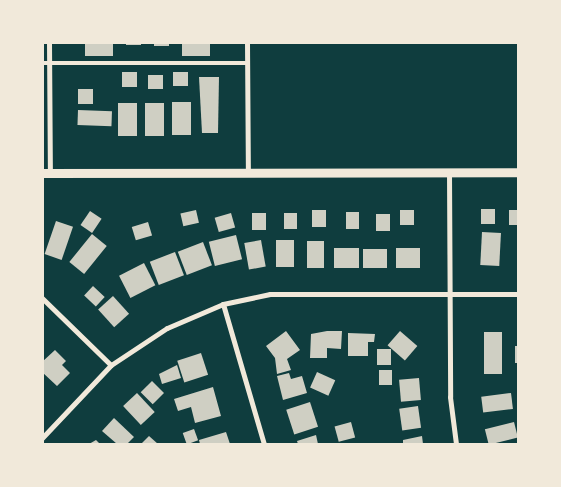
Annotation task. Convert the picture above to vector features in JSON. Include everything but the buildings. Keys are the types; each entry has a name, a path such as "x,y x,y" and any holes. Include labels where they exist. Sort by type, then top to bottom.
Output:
{"street":[{"path":"49,42 46,173 248,171 518,172"},
{"path":"247,42 248,171"},
{"path":"449,172 450,397 456,444"},
{"path":"42,438 111,365 167,328 223,304 270,294 518,294"},
{"path":"42,298 111,365"},
{"path":"223,304 264,444"}],"lane":[{"path":"42,63 247,63"}]}
